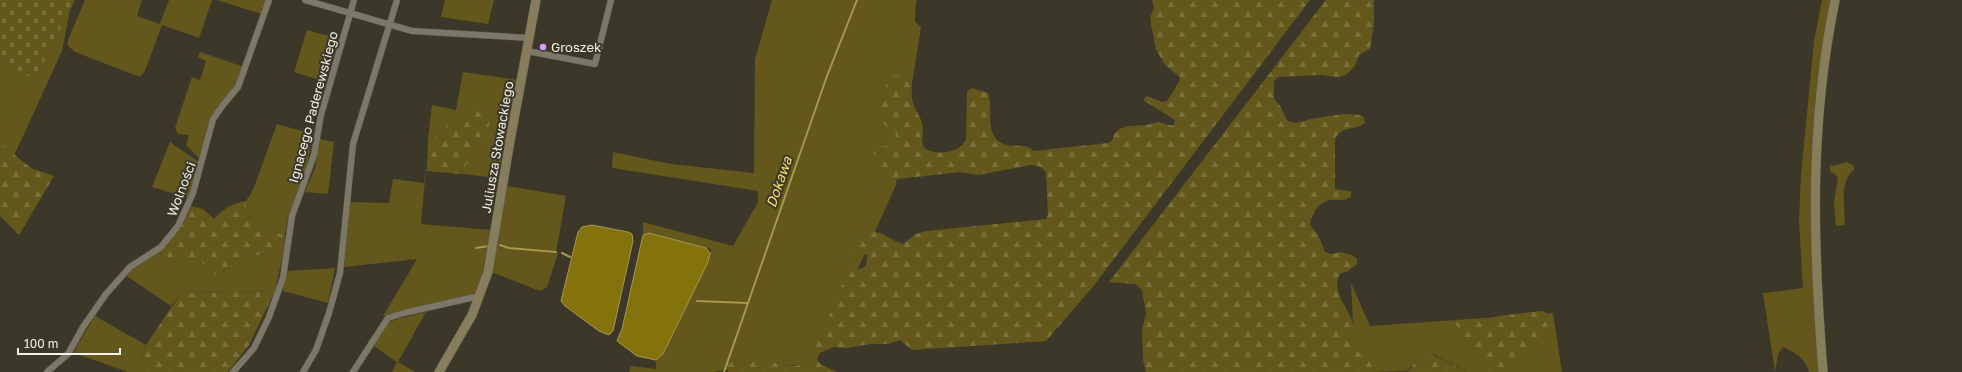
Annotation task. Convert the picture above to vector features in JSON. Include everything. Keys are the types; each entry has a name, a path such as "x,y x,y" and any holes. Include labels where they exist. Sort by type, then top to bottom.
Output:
{"street":[{"name":"Wolności","path":"46,372 68,354 83,327 106,294 130,267 161,247 178,226 193,193 213,120 238,87 269,0"},
{"path":"305,0 388,26 412,31 529,38"},
{"name":"Ignacego Paderewskiego","path":"233,372 254,348 269,317 283,278 292,216 314,155 321,116 349,13 354,0"},
{"path":"303,372 316,350 329,313 340,273 353,144 397,0"},
{"name":"Juliusza Słowackiego","path":"439,372 472,315 488,272 536,0"},
{"path":"527,51 595,64 611,0"},
{"path":"1823,372 1817,288 1815,180 1822,82 1835,0"},
{"path":"353,372 388,318 479,296"}],"green space":[{"path":"0,0 75,0 35,80 0,59"},
{"path":"85,0 142,0 137,16 160,24 169,0 212,0 199,38 162,25 145,71 140,77 75,52 68,46 68,40"},
{"path":"217,0 267,0 262,14"},
{"path":"445,0 494,0 488,24 441,17"},
{"path":"772,0 918,0 916,1 915,22 921,27 896,185 817,359 811,359 802,365 780,366 769,362 714,372 629,372 631,366 656,369 656,360 663,354 708,262 711,249 649,233 643,235 643,222 733,246 758,202 758,191 612,168 613,152 671,164 754,173 755,59"},
{"path":"1152,0 1310,0 1092,288 1046,341 912,350 900,340 888,344 871,344 846,348 834,347 822,352 816,352 813,347 814,341 822,334 847,272 866,266 867,255 861,254 856,257 853,252 853,248 861,236 866,232 878,232 903,244 916,234 926,231 1046,219 1048,214 1046,173 1036,165 978,175 960,172 881,181 877,173 879,159 867,146 871,144 887,146 893,143 895,139 896,133 884,125 880,116 880,105 887,79 895,76 902,77 909,81 912,87 913,103 923,126 922,141 924,148 929,151 941,153 953,151 959,148 966,139 967,91 972,88 988,93 990,99 990,122 993,135 1006,145 1024,146 1034,151 1108,143 1112,141 1117,131 1130,126 1148,125 1155,122 1174,125 1175,120 1143,100 1147,96 1162,102 1167,101 1179,82 1180,77 1166,66 1156,50 1150,18 1154,8"},
{"path":"1326,0 1374,0 1374,24 1370,49 1359,55 1355,66 1346,75 1339,77 1320,75 1278,77 1274,81 1274,99 1281,107 1286,119 1290,122 1296,123 1343,114 1359,115 1364,117 1365,123 1343,131 1337,136 1335,141 1335,189 1351,191 1351,197 1344,200 1327,201 1320,205 1312,217 1310,225 1318,235 1325,252 1331,254 1341,252 1352,255 1357,259 1357,264 1347,272 1341,273 1337,285 1338,292 1353,323 1354,342 1371,358 1373,372 1146,372 1143,360 1142,329 1146,314 1142,290 1135,284 1109,282"},
{"path":"1822,0 1832,0 1816,93 1811,186 1816,325 1820,372 1809,372 1808,367 1799,356 1783,347 1778,354 1775,372 1763,293 1803,288 1799,222 1801,175 1814,41"},
{"path":"70,10 62,51 13,158 0,146 0,59 35,80"},
{"path":"307,30 339,39 326,82 294,72"},
{"path":"200,52 244,67 235,87 217,109 199,158 186,145 189,135 178,134 175,128 192,77 200,80 206,61 198,57"},
{"path":"463,72 518,80 498,178 461,174 496,111 450,122 443,134 428,139 432,105 456,110"},
{"path":"483,106 497,111 461,174 427,171 428,139 442,134 449,122"},
{"path":"277,124 305,132 307,127 314,128 306,170 289,214 285,234 277,233 246,215 246,201 253,190"},
{"path":"319,139 334,142 328,194 305,192 315,168"},
{"path":"170,142 200,163 188,198 152,187"},
{"path":"0,143 31,168 54,176 19,235 0,216"},
{"path":"427,157 421,224 491,230 482,275 477,293 383,316 417,259 344,267 349,202 389,203 393,179 424,183"},
{"path":"1847,162 1854,166 1854,170 1846,180 1844,195 1845,225 1836,226 1834,203 1838,178 1835,174 1830,172 1830,164 1833,166"},
{"path":"506,186 566,196 556,252 501,246 558,253 547,287 540,291 491,272"},
{"path":"246,201 246,215 277,233 285,234 284,250 234,260 218,278 207,266 195,259 175,263 156,251 179,226 191,206 203,209 214,219 228,207"},
{"path":"284,250 275,291 181,293 171,306 124,274 156,251 175,263 195,259 207,266 218,278 234,260"},
{"path":"335,268 328,303 283,291 287,271"},
{"path":"1351,283 1370,326 1553,313 1562,372 1465,372 1435,355 1411,366 1408,371 1372,372 1371,358 1354,342"},
{"path":"275,291 249,345 228,372 139,372 146,345 181,293"},
{"path":"1540,311 1545,312 1548,323 1544,333 1516,359 1506,372 1488,372 1455,323 1460,321 1476,322 1498,316"},
{"path":"426,312 398,362 415,372 392,372 397,362 374,346 387,324 394,320"},
{"path":"95,316 146,345 139,372 128,372 74,353"},
{"path":"1430,355 1448,362 1465,372 1408,372 1415,362"},
{"path":"811,358 817,359 820,364 837,372 728,372 727,367 730,363 759,362 794,366 799,365"}],"shaded area":[{"path":"592,225 632,234 633,241 613,331 609,335 599,331 565,306 561,301 578,232 582,227"},
{"path":"649,233 706,248 710,253 708,262 663,354 656,360 637,356 617,341 622,329 643,235"}],"waterway":[{"name":"Dokawa","path":"724,372 827,76 857,0"},
{"path":"500,245 509,248 556,252"},
{"path":"476,248 489,246"},
{"path":"562,253 570,257"},
{"path":"697,301 747,303"}],"place":[{"name":"Groszek","path":"543,47"}]}
